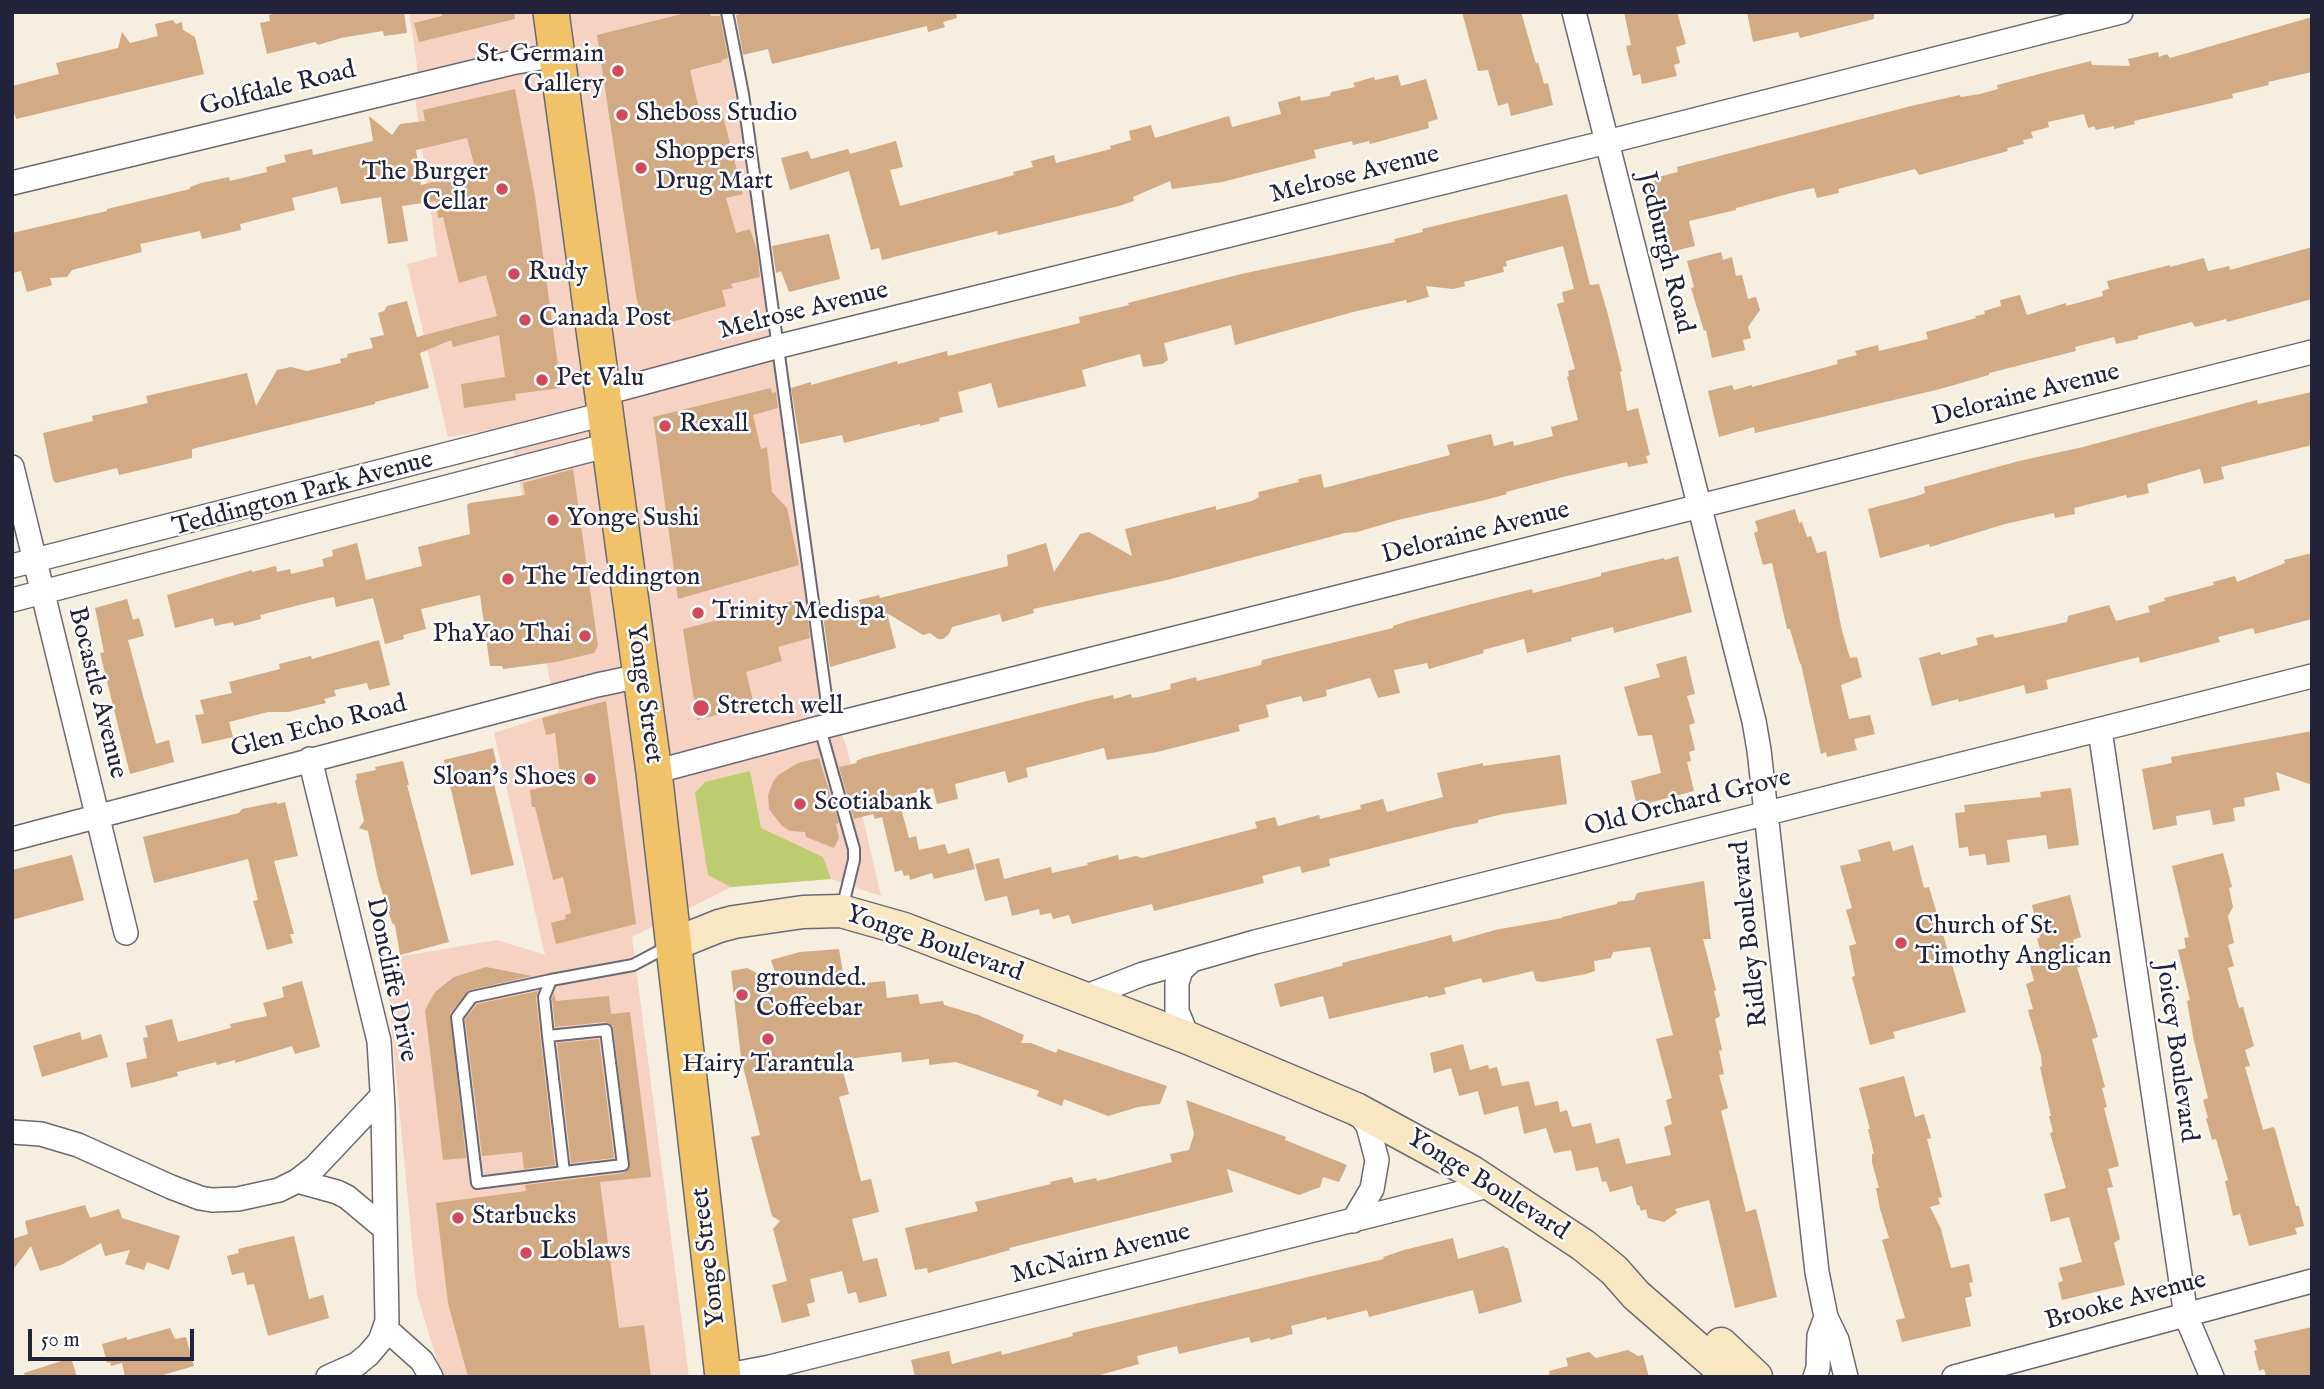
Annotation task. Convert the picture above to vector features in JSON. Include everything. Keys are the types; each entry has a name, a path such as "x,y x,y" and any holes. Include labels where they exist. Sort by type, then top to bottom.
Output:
{"main road":[{"name":"Yonge Street","path":"551,12 654,772 723,1376"}],"street":[{"name":"Jedburgh Road","path":"1574,12 1701,507"},
{"name":"Melrose Avenue","path":"605,418 776,347 2121,12"},
{"name":"Golfdale Road","path":"12,183 511,63 557,55"},
{"name":"Deloraine Avenue","path":"654,772 825,726 2312,352"},
{"name":"Teddington Park Avenue","path":"12,566 605,418"},
{"name":"Teddington Park Avenue","path":"12,600 605,418"},
{"name":"Bocastle Avenue","path":"12,467 126,933"},
{"name":"Ridley Boulevard","path":"1701,507 1754,721 1817,1272 1826,1317 1837,1340 1847,1376"},
{"name":"Glen Echo Road","path":"12,839 606,682 640,676"},
{"name":"Old Orchard Grove","path":"1082,998 1137,976 1268,938 2312,676"},
{"name":"Joicey Boulevard","path":"2100,730 2186,1316 2212,1377"},
{"name":"Doncliffe Drive","path":"12,1132 41,1134 78,1144 171,1187 212,1200 238,1199 267,1194 297,1181 315,1167 382,1096 379,1041 310,759"},
{"name":"Yonge Boulevard","path":"674,944 734,922 803,912 841,911 904,929 1188,1038 1356,1109 1440,1153 1492,1185 1583,1245 1614,1270 1636,1295 1730,1377"},
{"path":"1188,1038 1177,1011 1177,983 1181,970 1191,961"},
{"path":"328,1377 356,1364 368,1355 380,1341 385,1328 388,1308 382,1096"},
{"name":"Yonge Boulevard","path":"1353,1221 1372,1189 1377,1160 1368,1126 1356,1109"},
{"path":"297,1181 347,1197 384,1228"},
{"name":"McNairn Avenue","path":"723,1376 770,1367 1492,1185"},
{"name":"Yonge Boulevard","path":"1614,1270 1651,1287 1685,1311 1756,1377"},
{"name":"Brooke Avenue","path":"1954,1377 2312,1281"},
{"name":"Ridley Boulevard","path":"1815,1377 1818,1368 1819,1336 1826,1317"},
{"path":"385,1328 422,1361 432,1377"}],"lane":[{"path":"727,12 743,94 825,726 855,849 841,911"},
{"path":"548,1036 606,1030 623,1165 477,1183 457,1017 472,997 633,965 674,944"},
{"path":"551,980 544,997 564,1172"}],"shaded area":[{"path":"409,12 725,12 777,327 830,705 846,745 881,896 831,879 731,887 632,937 689,1377 442,1377 417,1295 385,959 497,940 545,955 494,733 559,712 549,677 521,488 509,427 448,437 407,264 437,256 416,105 417,65"}],"green space":[{"path":"750,771 761,828 823,857 831,879 731,887 708,875 695,793 705,782"}],"building":[{"path":"283,12 404,12 407,33 384,36 383,31 318,45 315,42 267,54 260,23 270,21 269,15"},
{"path":"441,12 514,12 515,19 419,42 414,23 442,16"},
{"path":"690,12 710,12 711,16 720,16 728,58 690,70 700,113 721,108 743,194 726,198 736,233 750,229 757,250 760,277 731,284 733,288 722,290 726,306 669,323 643,325 636,295 597,35"},
{"path":"745,12 956,12 957,18 943,22 945,27 928,32 927,26 772,64 768,49 743,55 736,15"},
{"path":"1462,12 1521,12 1536,64 1538,62 1544,84 1548,83 1553,105 1511,116 1508,103 1498,106 1488,70 1478,71"},
{"path":"1624,12 1677,12 1686,44 1676,47 1680,63 1674,65 1677,76 1642,84 1640,74 1633,76 1626,46 1631,45"},
{"path":"1747,12 1874,12 1874,19 1800,38 1798,32 1753,42"},
{"path":"2312,17 2312,72 2268,82 2269,85 2232,94 2233,98 2134,121 2135,124 2114,129 2114,126 2096,130 2094,126 2088,128 2084,114 2048,122 2049,127 2031,132 2033,138 2023,140 2024,144 2007,148 2008,151 1919,175 1915,169 1838,189 1839,193 1817,198 1814,188 1795,192 1689,221 1695,246 1670,252 1652,182 1655,181 1654,178 1678,172 1677,167 1911,106 1960,95 1980,94 1998,89 1997,85 2091,61 2092,65 2130,66 2128,59 2158,52 2159,57 2167,54 2170,58"},
{"path":"173,20 176,24 182,22 183,30 195,37 204,74 16,119 12,105 12,86 59,74 56,63 118,48 122,32 130,43 158,36 155,24"},
{"path":"1398,75 1401,86 1426,79 1438,119 1428,122 1429,128 1370,144 1369,141 1353,145 1352,141 1314,150 1316,158 1222,182 1172,189 1170,181 1133,197 1134,201 1119,206 998,235 997,231 882,260 879,248 871,250 849,171 790,190 781,158 808,151 811,159 848,149 850,154 896,141 903,167 890,170 900,206 1014,175 1013,172 1033,167 1031,161 1054,155 1056,163 1111,149 1110,146 1131,140 1129,131 1151,125 1155,138 1229,116 1232,127 1281,114 1278,102 1300,96 1301,101 1330,96 1331,92 1355,87 1353,83 1374,77 1375,80"},
{"path":"515,89 535,196 561,388 515,394 516,400 464,408 461,384 505,377 499,335 453,347 451,340 420,353 429,388 192,449 192,458 119,475 117,468 56,483 53,480 43,433 93,421 92,416 148,403 146,396 247,373 256,406 277,370 291,367 307,371 341,363 340,359 348,357 347,354 373,348 370,338 384,335 378,313 384,311 387,306 407,301 417,337 497,316 486,275 459,283 443,217 438,218 436,201 402,206 408,241 388,244 381,197 341,204 337,187 292,198 295,210 240,224 241,230 202,239 200,231 140,244 142,252 72,270 67,277 50,278 52,285 27,292 21,271 12,273 12,233 107,211 190,189 201,183 229,177 230,181 267,172 266,167 286,162 284,155 312,149 313,155 373,141 369,116 392,135 400,124 425,121 423,110","holes":["467,138 476,171 421,185 416,150"]},
{"path":"1567,194 1590,285 1599,284 1607,311 1622,371 1620,372 1627,411 1638,408 1650,455 1646,456 1648,463 1628,467 1627,462 1563,477 1485,500 1345,533 1167,580 1033,609 1034,613 1002,622 1000,614 952,627 943,639 930,633 923,635 887,613 896,648 830,667 823,616 861,606 859,600 879,595 880,598 1008,566 1007,555 1046,543 1054,572 1080,534 1089,532 1132,556 1125,529 1216,506 1216,510 1252,501 1259,497 1258,492 1299,482 1298,479 1321,474 1324,488 1450,455 1447,445 1491,434 1494,446 1513,441 1514,446 1553,436 1551,427 1578,420 1567,377 1568,371 1575,369 1557,304 1564,302 1562,292 1574,289 1563,246 1506,261 1504,272 1464,282 1465,286 1453,289 1426,286 1429,297 1353,312 1235,345 1231,325 1164,343 1168,360 1162,364 1143,367 1140,354 1082,370 1086,386 998,408 991,383 958,392 963,412 939,418 940,421 844,443 842,435 800,444 791,388 897,361 898,364 947,351 948,356 1080,323 1079,317 1129,305 1128,303 1241,274 1395,242 1394,239 1423,232 1422,229"},
{"path":"829,234 840,279 789,292 781,271 776,273 772,246"},
{"path":"2312,247 2312,299 2227,322 2226,319 2195,327 2192,322 2116,344 2114,337 2075,347 2076,351 1989,373 1940,389 1755,433 1754,427 1719,437 1708,391 1732,385 1734,390 1752,387 1838,364 1837,360 1857,355 1855,351 1878,345 1879,351 1928,339 1926,332 1976,318 1975,316 1985,314 1984,311 2001,306 2000,300 2020,295 2027,315 2066,303 2066,306 2103,296 2102,291 2109,289 2107,281 2170,265 2204,258 2208,271 2229,266 2230,270"},
{"path":"1721,252 1723,260 1732,257 1736,276 1742,275 1748,299 1756,297 1760,310 1748,327 1751,338 1743,340 1745,350 1712,358 1706,330 1704,331 1691,288 1694,287 1687,261"},
{"path":"771,388 772,393 776,392 778,408 753,415 761,449 767,447 772,492 787,508 799,565 678,599 653,417"},
{"path":"2312,392 2312,445 2221,467 2224,479 2204,484 2200,469 2147,484 2149,493 2127,498 2126,495 2074,508 2075,514 2055,518 2054,513 2005,524 1930,547 1929,544 1880,558 1868,509 1925,493 1924,487 2257,400 2258,404"},
{"path":"573,469 598,646 594,653 556,662 503,669 502,666 490,666 480,595 421,609 426,629 403,635 404,639 385,644 373,598 336,607 334,597 319,600 260,615 261,619 234,626 233,622 215,626 213,618 175,628 167,595 252,570 276,566 277,572 290,569 291,574 324,566 322,559 333,556 332,550 357,543 366,580 422,566 418,547 470,534 467,505 470,503 525,495 523,483"},
{"path":"1795,509 1799,523 1802,522 1807,537 1811,536 1817,553 1826,551 1842,631 1850,658 1857,657 1862,677 1841,685 1849,719 1870,715 1875,734 1854,739 1857,750 1827,757 1826,752 1821,754 1801,664 1790,629 1787,629 1772,563 1763,565 1754,533 1758,531 1755,521"},
{"path":"2312,553 2312,619 2255,634 2253,628 2218,637 2220,642 2140,663 2139,657 2046,680 2048,689 2026,694 2024,685 1959,702 1958,699 1932,706 1919,658 1978,645 1976,638 1993,634 1995,638 2067,622 2068,616 2109,605 2116,621 2150,612 2148,606 2165,601 2164,598 2214,585 2213,582 2235,576 2237,582 2285,563 2284,560"},
{"path":"1678,556 1692,612 1614,633 1613,627 1527,653 1524,639 1429,669 1427,663 1394,670 1400,693 1378,698 1370,678 1326,690 1327,696 1303,702 1301,696 1266,705 1269,717 1238,725 1240,731 1157,752 1107,760 1104,748 1026,768 1028,777 1008,783 1005,771 955,784 958,799 937,804 933,788 898,797 909,838 916,836 919,850 945,844 948,854 969,848 975,869 934,879 932,873 910,880 909,875 904,876 902,870 895,872 882,817 875,819 873,814 854,819 839,767 857,763 856,761 863,758 1091,700 1113,695 1114,699 1131,694 1132,698 1171,689 1170,684 1196,677 1197,681 1261,665 1262,660 1393,628 1408,621 1472,604 1532,589 1533,593 1601,576 1601,573"},
{"path":"127,599 133,620 139,618 144,636 128,640 156,744 169,740 174,762 130,774 100,653 104,652 95,608"},
{"path":"801,599 807,614 810,638 778,647 782,661 746,672 754,705 697,720 683,629"},
{"path":"379,640 390,685 369,690 367,683 334,690 336,696 324,699 326,703 288,712 268,712 229,722 233,737 202,744 195,715 204,714 200,700 232,693 229,682 280,669 279,664 311,656 312,659"},
{"path":"1686,656 1695,694 1687,696 1695,723 1689,725 1695,750 1689,752 1691,761 1687,762 1694,791 1637,806 1631,781 1661,773 1652,735 1638,736 1624,687 1660,677 1656,664"},
{"path":"606,701 636,924 556,944 551,923 566,919 565,915 571,913 563,877 553,880 535,807 532,807 530,790 561,783 555,733 546,735 542,718"},
{"path":"2312,731 2312,785 2276,772 2280,790 2244,798 2245,806 2233,808 2235,821 2213,825 2210,810 2176,816 2177,825 2153,830 2142,769 2172,763 2171,757"},
{"path":"493,748 498,770 491,772 514,865 471,875 444,760"},
{"path":"1560,755 1567,804 1478,820 1478,823 1329,859 1330,866 1302,873 1300,866 1262,876 1264,883 1154,911 1152,904 1072,924 1069,915 1053,919 1051,913 1040,915 1039,909 1012,916 1007,896 985,901 975,864 999,858 1004,879 1051,867 1052,873 1118,855 1119,860 1136,856 1142,858 1257,828 1255,822 1275,817 1278,826 1319,815 1320,819 1361,809 1360,805 1383,799 1387,812 1443,797 1437,773 1483,763 1483,766"},
{"name":"Scotiabank","path":"819,758 839,823 836,824 839,838 834,848 806,837 805,832 790,831 782,826 769,809 768,795 778,775 798,763"},
{"path":"403,761 449,942 400,955 395,925 392,923 378,879 368,831 359,828 364,821 355,781 356,774"},
{"path":"2071,788 2079,845 2048,849 2046,835 2007,840 2010,862 1987,865 1985,854 1969,856 1968,847 1959,848 1955,813 1965,812 1964,805 2041,797 2040,792"},
{"path":"285,802 298,856 274,861 294,934 290,934 293,943 267,950 253,901 258,900 248,859 154,883 143,837"},
{"name":"Church of St. Timothy Anglican","path":"1890,841 1893,851 1913,845 1924,888 1929,887 1966,1012 1893,1032 1895,1038 1870,1045 1852,977 1855,976 1849,946 1856,944 1846,910 1852,908 1840,866 1861,861 1858,850"},
{"path":"2223,853 2232,887 2229,888 2233,907 2228,916 2234,943 2228,945 2234,966 2228,968 2239,1008 2243,1007 2254,1046 2245,1050 2250,1066 2245,1067 2263,1130 2273,1127 2275,1129 2304,1226 2295,1228 2297,1234 2249,1246 2240,1214 2233,1216 2225,1181 2228,1180 2216,1139 2212,1140 2206,1118 2203,1100 2208,1098 2194,1041 2187,1001 2190,1000 2178,950 2186,948 2184,938 2189,937 2172,866"},
{"path":"72,855 84,900 12,920 12,870"},
{"path":"1704,881 1711,939 1703,939 1720,1016 1715,1019 1724,1074 1719,1075 1728,1108 1721,1111 1746,1212 1756,1209 1777,1297 1735,1308 1709,1200 1675,1209 1677,1213 1664,1222 1648,1218 1646,1209 1641,1211 1637,1205 1632,1186 1610,1192 1606,1181 1602,1182 1598,1167 1576,1171 1571,1150 1554,1153 1546,1128 1524,1134 1518,1106 1484,1115 1478,1091 1459,1096 1451,1068 1434,1073 1430,1053 1463,1044 1470,1070 1488,1065 1489,1069 1497,1067 1502,1086 1529,1081 1535,1106 1558,1101 1560,1112 1567,1110 1572,1127 1591,1123 1596,1144 1619,1138 1626,1164 1671,1155 1664,1127 1672,1124 1666,1100 1672,1098 1656,1039 1673,1035 1650,947 1613,952 1611,958 1594,961 1595,971 1586,974 1542,982 1536,981 1533,971 1483,983 1481,978 1444,988 1446,994 1329,1019 1323,996 1280,1007 1274,984 1343,966 1342,963 1451,935 1453,942 1495,930 1562,918 1617,902 1634,900 1637,893"},
{"path":"2070,895 2081,937 2073,940 2080,967 2077,967 2098,1037 2092,1039 2105,1087 2102,1088 2107,1107 2104,1108 2119,1166 2108,1169 2113,1187 2107,1188 2120,1239 2114,1243 2125,1285 2062,1300 2058,1283 2063,1281 2059,1268 2082,1262 2069,1217 2051,1222 2044,1194 2066,1188 2050,1133 2053,1132 2051,1116 2040,1067 2041,1056 2028,1010 2033,1009 2026,984 2034,981 2028,958 2042,955 2032,905"},
{"path":"839,949 845,985 885,981 887,998 918,994 920,1004 943,1001 944,1005 978,1015 1024,1035 1021,1043 1031,1043 1056,1053 1058,1049 1167,1086 1160,1104 1108,1116 1064,1099 1062,1106 1037,1096 1039,1091 956,1062 929,1065 929,1059 902,1062 901,1052 840,1060 849,1094 839,1097 861,1181 871,1179 879,1212 852,1219 863,1261 877,1258 887,1296 859,1303 856,1292 848,1294 842,1271 810,1279 815,1302 807,1304 810,1316 782,1323 772,1285 787,1281 773,1229 780,1221 772,1216 751,1137 760,1135 741,1058 731,971 747,968 779,985 771,960 800,952"},
{"path":"486,967 532,976 469,990 450,1013 466,1158 443,1160 425,1010 435,992 454,977"},
{"path":"302,981 320,1047 295,1054 292,1046 235,1063 235,1060 217,1065 216,1062 177,1072 178,1076 131,1088 126,1063 147,1058 143,1038 148,1037 145,1026 172,1019 178,1042 231,1028 230,1024 267,1016 263,1003 284,997 282,987"},
{"path":"538,991 536,998 555,1165 524,1169 522,1152 482,1156 465,1019 477,1004"},
{"name":"Loblaws","path":"554,993 556,1001 609,996 611,1014 630,1012 651,1177 600,1182 619,1328 644,1325 651,1377 468,1377 448,1303 436,1203 526,1191 525,1185 624,1173 630,1167 613,1026 605,1022 555,1027 552,998"},
{"path":"80,1032 82,1040 101,1034 108,1057 42,1077 33,1046"},
{"path":"599,1039 614,1158 571,1163 557,1043"},
{"path":"1904,1076 1915,1117 1924,1114 1931,1138 1927,1139 1942,1197 1938,1198 1940,1204 1930,1207 1941,1229 1951,1268 1969,1264 1973,1282 1969,1283 1972,1296 1965,1298 1971,1326 1902,1342 1896,1320 1905,1318 1882,1240 1889,1238 1880,1209 1876,1188 1879,1188 1872,1162 1874,1154 1870,1129 1859,1088"},
{"path":"1186,1100 1286,1137 1285,1140 1347,1165 1339,1182 1323,1177 1320,1187 1299,1195 1227,1169 1233,1192 1009,1248 1010,1250 928,1273 927,1268 915,1270 905,1228 978,1211 975,1202 1051,1184 1050,1182 1072,1177 1074,1183 1096,1178 1097,1181 1172,1162 1170,1154 1189,1150 1194,1134"},
{"path":"85,1205 90,1218 119,1209 122,1218 180,1236 169,1270 147,1262 144,1270 125,1264 130,1250 105,1256 101,1243 61,1265 40,1271 31,1246 12,1271 12,1239 28,1234 25,1221"},
{"path":"294,1236 309,1299 323,1295 329,1318 268,1336 254,1284 247,1285 244,1272 232,1275 227,1256 239,1253 238,1249"},
{"path":"1453,1238 1458,1259 1504,1246 1508,1248 1522,1302 1479,1314 1473,1290 1369,1317 1367,1310 1327,1320 1326,1317 1291,1326 1293,1334 1270,1340 1251,1343 1249,1337 1179,1354 1177,1346 1137,1356 1139,1364 1093,1377 915,1377 911,1360 949,1351 952,1364 1001,1351 1002,1355 1073,1336 1072,1333 1384,1259 1383,1257 1404,1250"},
{"path":"2312,1327 2312,1377 2266,1377 2264,1369 2259,1371 2254,1340"},
{"path":"170,1328 175,1339 186,1337 194,1366 156,1377 125,1377 122,1363 111,1366 110,1362 107,1363 102,1344"},
{"path":"1628,1350 1638,1356 1643,1355 1649,1377 1550,1377 1549,1371 1568,1366 1566,1358 1589,1352 1596,1358"},
{"path":"71,1358 77,1377 25,1377 24,1373"}],"place":[{"name":"St. Germain Gallery","path":"618,71"},
{"name":"Sheboss Studio","path":"622,115"},
{"name":"Shoppers Drug Mart","path":"641,168"},
{"name":"The Burger Cellar","path":"502,189"},
{"name":"Rudy","path":"514,274"},
{"name":"Canada Post","path":"525,320"},
{"name":"Pet Valu","path":"542,380"},
{"name":"Rexall","path":"665,426"},
{"name":"Yonge Sushi","path":"553,520"},
{"name":"The Teddington","path":"508,579"},
{"name":"Trinity Medispa","path":"698,613"},
{"name":"PhaYao Thai","path":"585,636"},
{"name":"Stretch well","path":"701,708"},
{"name":"Sloan's Shoes","path":"590,779"},
{"name":"Scotiabank","path":"800,804"},
{"name":"Church of St. Timothy Anglican","path":"1901,943"},
{"name":"grounded. Coffeebar","path":"742,995"},
{"name":"Hairy Tarantula","path":"768,1039"},
{"name":"Starbucks","path":"458,1218"},
{"name":"Loblaws","path":"526,1253"}]}
